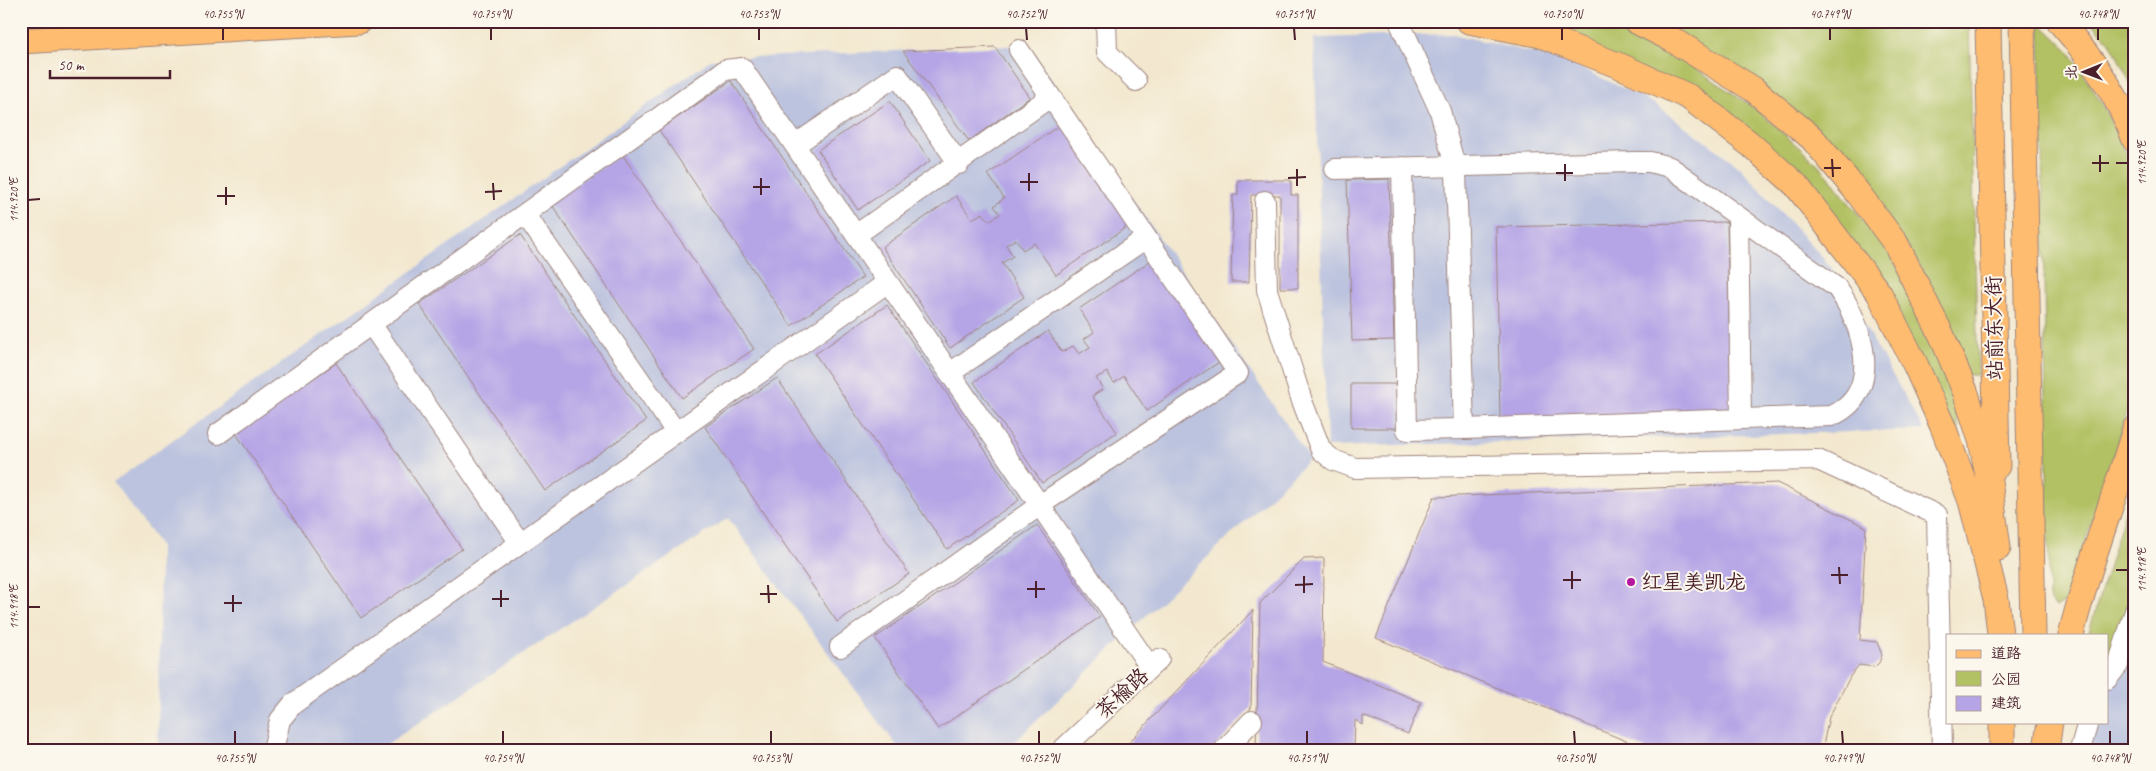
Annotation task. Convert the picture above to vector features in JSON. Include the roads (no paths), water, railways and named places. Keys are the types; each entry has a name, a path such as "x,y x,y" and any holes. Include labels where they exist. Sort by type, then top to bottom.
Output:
{"main road":[{"path":"21,41 359,21"},
{"path":"1469,21 1541,35 1625,68 1689,97 1750,144 1796,185 1879,294 1916,366 1971,501 1996,599 2000,634"},
{"path":"1636,21 1673,40 1753,89 1812,138 1858,193 1896,244 1942,336 1966,391 1989,481 1998,548"},
{"name":"站前东大街","path":"1988,21 2000,634"},
{"name":"站前东大街","path":"2022,21 2033,634"},
{"path":"2058,21 2082,47 2098,71 2132,133"},
{"path":"21,50 92,38"},
{"path":"2071,634 2080,598 2135,429"},
{"path":"2002,724 2002,750"},
{"path":"2035,724 2035,750"},
{"path":"2046,750 2050,724"}],"street":[{"path":"1106,21 1108,52 1136,80"},
{"path":"1400,21 1440,111 1455,166 1458,197 1464,429"},
{"path":"840,647 1040,504 1238,372 1018,50"},
{"path":"218,434 725,70 742,68 1040,504"},
{"path":"795,145 897,75 959,164"},
{"path":"856,235 959,164 1050,97"},
{"path":"1334,169 1402,167 1650,162 1670,167 1837,288 1859,328 1862,340 1864,371 1854,401 1844,411 1832,416 1407,430 1402,167"},
{"path":"1265,201 1267,290 1302,401 1322,450 1333,460 1355,468 1818,460 1937,515 1942,750"},
{"path":"525,214 676,432"},
{"path":"1738,216 1742,419"},
{"path":"950,373 1146,238"},
{"path":"273,750 280,720 293,704 888,282"},
{"path":"371,324 520,543"},
{"name":"茶榆路","path":"1040,504 1156,663 1062,750"},
{"path":"2108,678 2118,664 2135,611"},
{"path":"1224,750 1252,721"},
{"path":"2080,750 2087,724"}],"place":[{"name":"红星美凯龙","path":"1631,582"}]}
